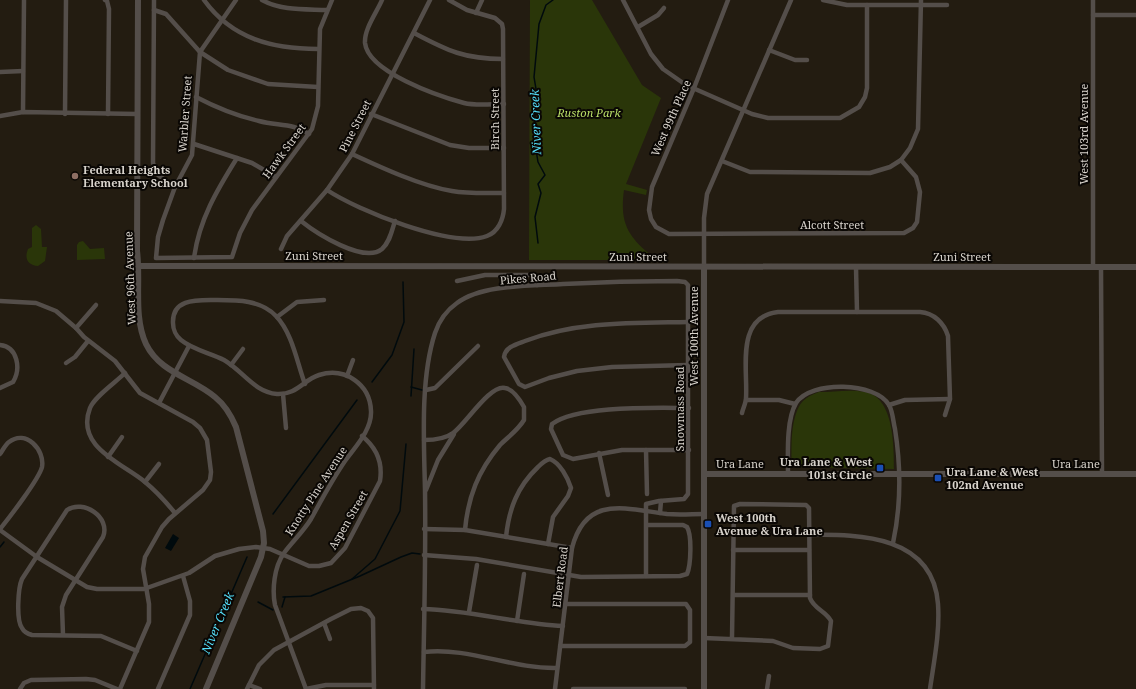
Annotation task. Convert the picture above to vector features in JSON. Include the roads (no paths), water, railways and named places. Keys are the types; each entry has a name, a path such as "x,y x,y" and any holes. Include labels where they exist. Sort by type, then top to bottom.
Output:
{"street":[{"path":"23,112 24,0"},
{"path":"65,114 66,0"},
{"path":"106,0 109,9 108,114"},
{"name":"West 96th Avenue","path":"138,0 137,251 139,266 139,315 143,334 151,352 164,366 214,396 231,416 236,427 263,531 264,548 206,689"},
{"path":"154,0 153,163 158,175 175,188"},
{"path":"204,0 223,21 244,35 268,44 286,48 318,49"},
{"path":"200,52 223,21 236,0"},
{"path":"262,0 278,7 327,10"},
{"name":"Hawk Street","path":"194,258 232,257 240,233 252,210 309,134 318,113 318,49 320,29 332,0"},
{"path":"382,0 366,34 365,42 371,58 392,74 418,86 464,103 504,104"},
{"name":"Pine Street","path":"281,249 287,236 327,190 352,154 430,0"},
{"path":"449,0 476,13 482,0"},
{"path":"623,0 651,54 658,64 674,78 742,109 768,118 835,118 843,117 859,107 865,97 866,88 867,5"},
{"name":"West 99th Place","path":"673,234 660,231 654,225 650,215 650,198 660,166 694,88 728,0"},
{"name":"West 100th Avenue","path":"704,689 704,233 707,194 722,161 742,109 791,0"},
{"path":"823,0 836,4 867,5 921,2 947,5"},
{"name":"West 103rd Avenue","path":"1093,0 1094,267"},
{"path":"722,161 750,172 870,173 890,167 902,160 910,148 918,129 921,2"},
{"path":"638,27 658,15 664,8"},
{"path":"154,10 166,14 200,52 228,70 254,80 277,86 318,87"},
{"name":"Birch Street","path":"395,221 438,235 472,238 488,235 497,228 504,215 504,37 502,24 495,18 476,13"},
{"path":"1093,14 1136,14"},
{"path":"414,33 442,48 461,55 478,59 503,59"},
{"path":"769,50 795,60 807,60"},
{"name":"Warbler Street","path":"194,258 156,258 162,226 175,188 189,162 194,144 200,52"},
{"path":"0,72 23,71"},
{"path":"196,97 232,114 270,124 294,126 309,134"},
{"path":"0,116 23,112 65,114 137,114"},
{"path":"371,114 450,145 469,148 504,148"},
{"path":"194,144 261,167 276,177"},
{"path":"352,154 373,164 444,189 472,193 504,192"},
{"path":"194,258 206,212 214,195 237,158"},
{"name":"Alcott Street","path":"673,234 899,234 907,232 916,225 919,218 920,192 916,177 902,160"},
{"path":"301,221 325,237 365,253 376,252 384,246 395,221 352,205 327,190"},
{"name":"Zuni Street","path":"139,266 1136,267"},
{"path":"856,267 857,312"},
{"path":"1101,267 1102,474"},
{"path":"457,281 485,276 534,275 537,285"},
{"name":"Pikes Road","path":"423,689 425,492 424,440 426,390 433,342 438,326 445,315 457,303 471,295 537,285 627,281 677,281 686,283"},
{"name":"Snowmass Road","path":"661,501 684,500 687,496 689,450 688,288 686,283"},
{"path":"277,317 297,302 324,300"},
{"path":"0,301 26,301 41,304 60,314 88,341 115,362 137,390 187,418 200,428 206,437 209,448 211,472 207,485 175,513 162,527 145,557 142,569 147,588 150,616 137,651 120,689"},
{"path":"286,428 283,394 273,394 260,389 231,365 214,355 189,346 180,340 176,334 173,323 175,313 178,308 188,301 245,301 260,306 277,317 287,332 305,384"},
{"path":"76,328 96,305"},
{"path":"742,413 746,400 748,333 754,323 765,316 778,312 924,312 933,315 940,321 947,331 949,343 950,399 945,415"},
{"path":"688,322 594,325 544,335 507,350 504,354 511,371 521,386 525,387 549,378 577,371 612,366 688,365"},
{"path":"66,363 75,357 88,341"},
{"path":"0,345 9,347 13,350 17,369 13,382 0,388"},
{"path":"159,403 189,346"},
{"path":"426,390 435,388 478,346"},
{"path":"231,365 243,349"},
{"path":"347,376 353,360"},
{"path":"125,373 94,401 90,408 88,424 92,438 97,447 108,457 145,482 175,513"},
{"name":"Knotty Pine Avenue","path":"283,394 305,384 314,377 326,373 347,376 363,387 370,402 371,416 368,428 327,487 310,520 283,555 275,578 273,594 278,612 306,689"},
{"path":"425,492 438,460 454,432 477,407 498,388 505,388 511,391 524,406 524,420 492,455 478,476 470,498 466,530"},
{"path":"788,474 789,432 795,404 802,396 809,391 820,388 833,388 870,390 882,397 889,405 898,449 899,516 893,544"},
{"path":"889,405 905,400 950,399"},
{"path":"746,400 779,400 795,404"},
{"path":"688,408 622,408 602,410 568,417 556,421 551,426 552,433 563,455 570,458 599,453 646,450 689,450"},
{"path":"424,440 442,438 454,432"},
{"name":"Aspen Street","path":"0,529 37,557 87,587 97,589 147,588 196,570 215,556 227,551 248,548 275,550 303,565 319,566 331,563 345,548 378,485 381,475 378,456 371,444 362,436"},
{"path":"108,457 122,437"},
{"path":"0,454 8,443 19,438 32,441 39,448 42,460 40,471 11,516 0,529"},
{"path":"646,450 647,494"},
{"path":"599,453 608,495"},
{"path":"506,537 509,515 516,496 531,474 547,459 552,459 570,483 571,491 553,517 548,544"},
{"path":"145,482 159,464"},
{"name":"Ura Lane","path":"705,474 1136,474"},
{"path":"646,576 646,504 661,501 660,513"},
{"path":"704,638 732,638 744,641 775,641 793,648 826,648 829,644 831,621 827,615 812,603 810,595 809,508 806,505 735,506 733,510 734,595 732,638"},
{"path":"63,635 63,604 75,580 104,534 104,521 87,508 75,506 67,510 19,586 20,625 27,634 32,635 101,636 137,651"},
{"name":"Elbert Road","path":"555,689 572,548 574,539 582,525 589,517 600,510 609,508 645,510 660,513 704,514"},
{"path":"424,555 476,559 581,577 685,575 689,570 689,529 682,525 647,525"},
{"path":"424,529 466,530 572,548"},
{"path":"809,535 853,536 893,544 910,552 919,560 929,574 935,587 938,606 938,624 930,689"},
{"path":"733,550 809,550"},
{"path":"469,612 477,565"},
{"path":"517,621 524,574"},
{"path":"158,689 190,615 190,601 183,576"},
{"path":"734,595 810,595"},
{"path":"560,646 681,646 689,644 690,608 686,604 566,604"},
{"path":"260,689 248,687 255,670 262,660 274,650 324,622 355,608 365,609 370,612 374,624 374,687 326,685 306,689"},
{"path":"423,610 469,612 539,626 563,626"},
{"path":"324,622 330,639"},
{"path":"424,652 456,653 528,666 557,668"},
{"path":"767,689 769,676"},
{"path":"20,689 24,683 31,680 79,679 95,680 117,689"},
{"path":"573,689 685,689"}],"waterway":[{"name":"Niver Creek","path":"538,243 535,217 541,193 538,184 545,175 538,162 536,150 535,117 538,101 534,77 539,24 546,5 553,0"},
{"name":"Niver Creek","path":"372,382 392,355 404,322 403,282"},
{"path":"411,396 414,349"},
{"path":"411,387 422,390"},
{"name":"Niver Creek","path":"273,514 357,400"},
{"path":"352,579 375,559 400,511 406,444"},
{"path":"0,547 4,542"},
{"path":"283,597 311,596 401,557 412,553 420,554"},
{"name":"Niver Creek","path":"190,689 247,557"},
{"path":"282,607 285,597"},
{"path":"258,602 273,610"}],"place":[{"name":"Federal Heights Elementary School","path":"75,176"},
{"name":"Ura Lane & West 101st Circle","path":"880,468"},
{"name":"Ura Lane & West 102nd Avenue","path":"938,478"},
{"name":"West 100th Avenue & Ura Lane","path":"708,524"}],"park label":[{"name":"Ruston Park","path":"589,113"}]}
